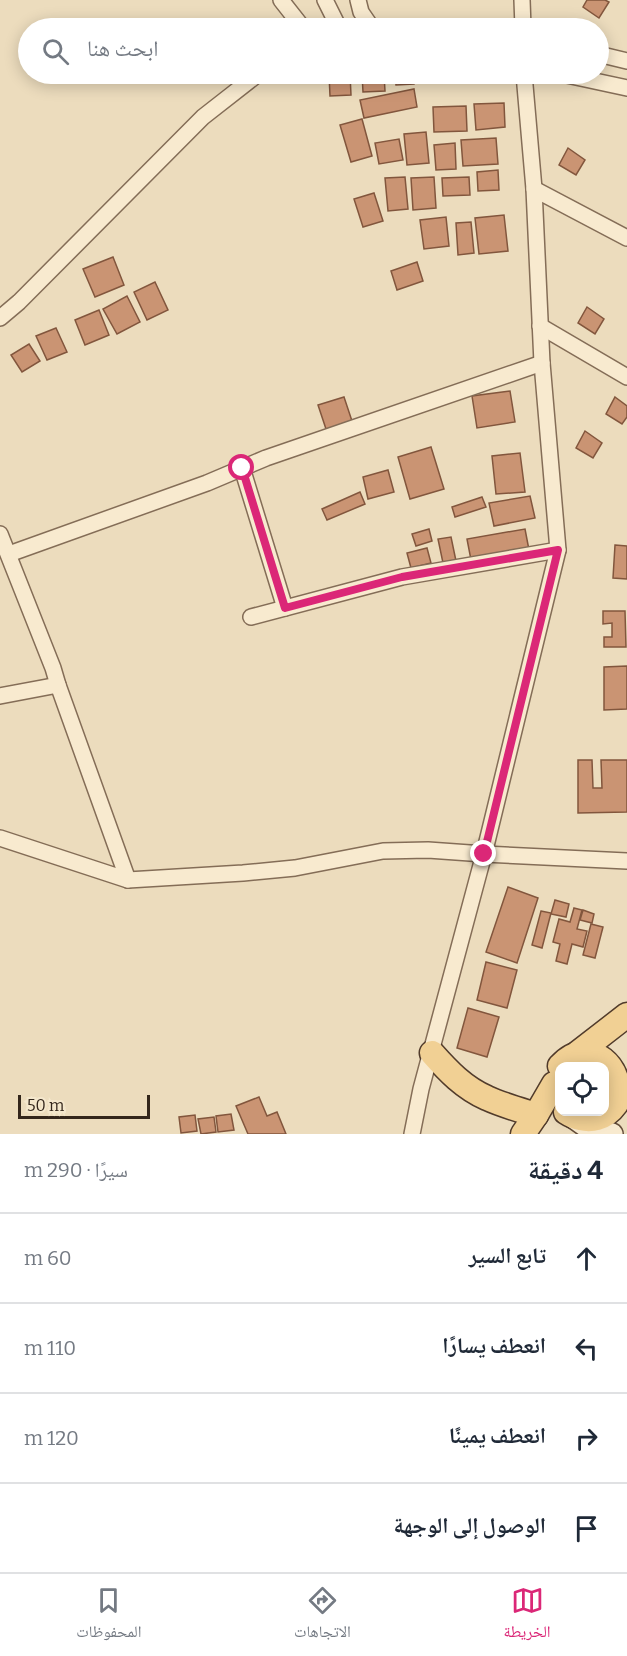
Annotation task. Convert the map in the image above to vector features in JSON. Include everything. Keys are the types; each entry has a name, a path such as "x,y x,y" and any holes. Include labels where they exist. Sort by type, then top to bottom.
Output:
{"main road":[{"path":"595,1062 627,1015"},
{"path":"432,1053 447,1071 466,1086 530,1125 555,1108"},
{"path":"585,1062 589,1053 599,1054 608,1059 620,1076 624,1089 618,1101 609,1111"},
{"path":"591,1116 612,1134"}],"street":[{"path":"281,0 295,18"},
{"path":"325,0 335,18"},
{"path":"522,0 523,18"},
{"path":"349,18 360,6"},
{"path":"609,57 627,61"},
{"path":"0,318 19,303 203,117 245,84"},
{"path":"412,1134 421,1089 484,854 558,550 542,363 534,189 525,84"},
{"path":"608,84 627,88"},
{"path":"534,189 627,238"},
{"path":"540,326 627,377"},
{"path":"9,554 196,487 277,454 542,363"},
{"path":"242,468 285,608"},
{"path":"0,534 53,668 128,880"},
{"path":"251,617 402,577 558,550"},
{"path":"0,696 58,685"},
{"path":"0,838 128,880 201,877 295,868 383,851 428,850 627,861"}],"building":[{"path":"587,0 609,2 599,18 583,7"},
{"path":"329,84 350,84 351,95 330,96"},
{"path":"363,84 385,84 385,91 363,92"},
{"path":"414,89 417,107 364,118 360,100"},
{"path":"504,103 505,127 476,130 474,104"},
{"path":"466,106 467,131 434,132 433,107"},
{"path":"362,119 372,156 351,162 340,125"},
{"path":"426,132 429,163 407,165 404,134"},
{"path":"496,138 498,164 463,166 461,140"},
{"path":"399,139 403,160 379,164 375,143"},
{"path":"455,143 456,169 436,170 434,145"},
{"path":"568,148 585,160 576,175 559,165"},
{"path":"498,170 499,190 478,191 477,172"},
{"path":"405,177 408,209 388,211 385,178"},
{"path":"434,177 436,208 413,210 411,178"},
{"path":"469,177 470,195 443,196 442,178"},
{"path":"374,193 383,221 363,227 354,199"},
{"path":"504,215 508,251 479,254 475,218"},
{"path":"446,217 449,246 424,249 420,220"},
{"path":"471,222 474,253 458,255 456,223"},
{"path":"113,257 124,285 95,297 83,269"},
{"path":"417,262 423,281 397,290 391,271"},
{"path":"155,282 168,310 147,320 134,292"},
{"path":"127,296 140,322 117,334 103,309"},
{"path":"587,307 604,319 595,334 578,323"},
{"path":"99,310 109,335 85,345 75,320"},
{"path":"56,328 67,352 47,360 36,336"},
{"path":"29,344 40,361 22,372 11,355"},
{"path":"510,391 515,422 477,428 472,396"},
{"path":"344,397 354,427 328,435 318,405"},
{"path":"615,397 627,406 627,417 622,424 606,414"},
{"path":"585,431 602,443 593,458 576,448"},
{"path":"431,447 444,489 410,499 398,457"},
{"path":"520,453 525,492 496,494 492,456"},
{"path":"388,470 394,492 368,499 363,477"},
{"path":"360,492 365,504 327,520 322,509"},
{"path":"530,496 535,518 494,526 489,503"},
{"path":"482,497 486,507 455,517 452,507"},
{"path":"429,529 432,541 416,546 412,534"},
{"path":"525,529 529,550 471,560 467,539"},
{"path":"451,537 456,561 443,563 438,539"},
{"path":"615,545 627,546 627,579 613,578"},
{"path":"427,548 431,563 411,568 407,553"},
{"path":"603,611 625,611 626,647 604,647 604,637 612,637 612,623 603,624"},
{"path":"627,666 627,709 604,710 604,667"},
{"path":"578,760 592,760 593,788 602,788 601,760 627,760 627,812 578,813"},
{"path":"508,887 538,898 517,963 486,952"},
{"path":"555,900 569,904 566,917 551,914"},
{"path":"574,908 582,910 577,929 587,931 583,947 572,944 567,964 556,961 560,944 553,942 559,919 570,922"},
{"path":"583,910 594,914 592,923 580,920"},
{"path":"541,911 551,913 542,948 532,945"},
{"path":"591,924 603,927 595,958 583,955"},
{"path":"486,962 517,970 507,1008 477,1000"},
{"path":"468,1008 499,1017 487,1057 457,1048"},
{"path":"259,1097 267,1116 277,1112 286,1134 248,1134 236,1106"},
{"path":"231,1114 234,1130 218,1132 216,1116"},
{"path":"195,1115 197,1131 181,1133 179,1117"},
{"path":"214,1117 216,1132 201,1134 198,1119"}],"route":[{"path":"242,468 285,608 402,577 558,550 484,854"}]}
